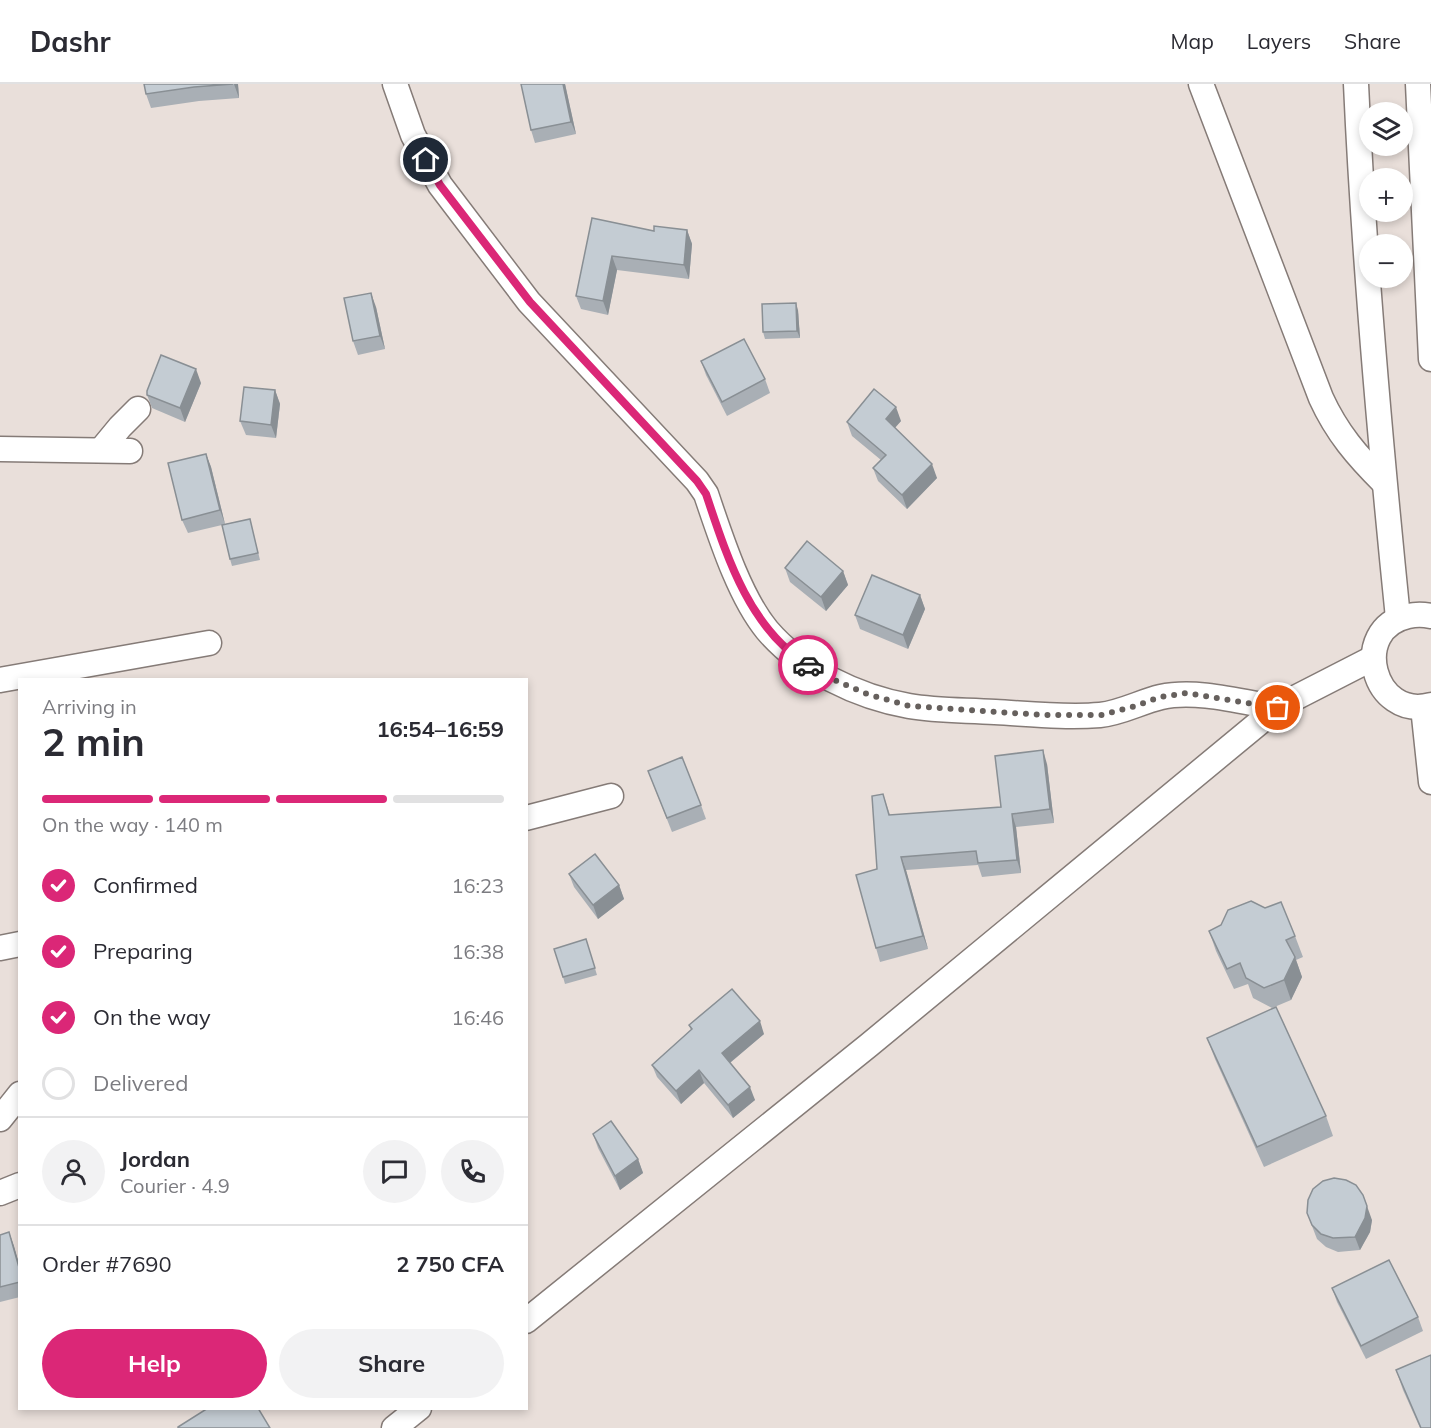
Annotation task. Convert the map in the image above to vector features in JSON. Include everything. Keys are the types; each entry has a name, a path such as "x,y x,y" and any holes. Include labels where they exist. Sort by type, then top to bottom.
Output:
{"street":[{"path":"395,84 413,135 440,185 530,302 697,481 706,494 741,588 766,629 794,656 825,676 867,694 909,706 1043,715 1102,715 1160,697 1187,693 1278,708"},
{"path":"1201,84 1328,414 1355,454 1384,483"},
{"path":"1356,84 1384,483 1398,618"},
{"path":"1418,84 1426,152 1431,359"},
{"path":"101,450 138,409"},
{"path":"0,449 130,451"},
{"path":"1431,616 1421,613 1398,618 1385,628 1376,642 1373,658 1375,673 1382,687 1393,699 1407,705 1427,706 1431,783"},
{"path":"21,678 52,675 209,643"},
{"path":"528,1319 869,1045 1278,708 1373,658"},
{"path":"0,680 18,678"},
{"path":"528,817 611,796"},
{"path":"0,948 18,944"},
{"path":"0,1119 18,1096"},
{"path":"0,1193 18,1186"},
{"path":"394,1428 416,1410"}],"building":[{"path":"144,84 233,84 146,94"},
{"path":"521,84 563,84 571,122 531,130"},
{"path":"592,218 654,231 654,226 687,230 684,265 612,256 603,301 576,296"},
{"path":"371,293 380,336 353,341 344,298"},
{"path":"796,303 797,331 763,332 762,304"},
{"path":"744,339 765,379 722,402 701,361"},
{"path":"161,355 196,369 180,408 147,395"},
{"path":"244,387 275,390 271,425 240,421"},
{"path":"874,389 896,407 886,419 932,464 902,495 873,468 886,455 847,422"},
{"path":"206,454 220,510 182,520 168,463"},
{"path":"250,519 258,553 230,559 222,525"},
{"path":"807,541 843,571 821,597 785,568"},
{"path":"872,575 920,595 903,635 855,615"},
{"path":"1043,750 1050,809 1012,814 1017,860 978,863 976,851 901,857 923,936 876,948 856,875 877,869 872,796 883,794 889,815 1001,807 995,756"},
{"path":"682,757 701,805 667,818 648,771"},
{"path":"595,854 619,885 593,905 569,874"},
{"path":"1251,901 1265,908 1281,902 1295,936 1286,940 1295,957 1284,980 1264,988 1246,978 1240,963 1227,969 1209,931 1221,925 1228,910"},
{"path":"586,939 595,968 563,977 554,949"},
{"path":"732,989 760,1021 722,1053 750,1087 728,1105 699,1070 676,1091 652,1065 692,1029 689,1025"},
{"path":"1276,1007 1326,1116 1257,1147 1207,1038"},
{"path":"611,1121 638,1159 615,1176 593,1134"},
{"path":"1334,1178 1356,1185 1367,1206 1365,1218 1355,1237 1333,1238 1321,1234 1312,1225 1307,1213 1308,1200 1313,1189 1323,1181"},
{"path":"9,1232 18,1264 18,1282 0,1287 0,1235"},
{"path":"1389,1260 1418,1317 1361,1346 1332,1288"},
{"path":"1431,1355 1431,1428 1421,1428 1396,1370"},
{"path":"205,1410 259,1410 270,1428 178,1428"}],"way so far":[{"path":"808,665 825,676 867,694 909,706 1043,715 1102,715 1160,697 1187,693 1278,708"}],"route":[{"path":"426,160 440,185 530,302 697,481 706,494 741,588 766,629 794,656 808,665"}]}
